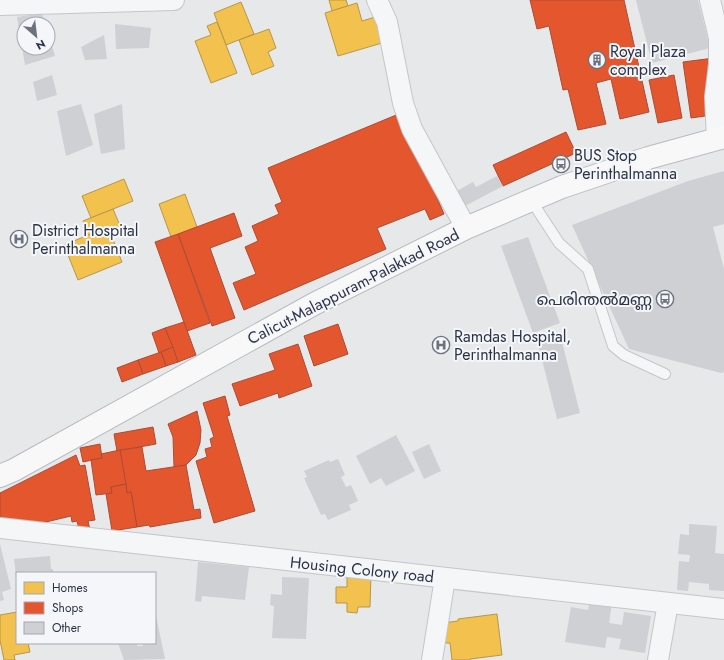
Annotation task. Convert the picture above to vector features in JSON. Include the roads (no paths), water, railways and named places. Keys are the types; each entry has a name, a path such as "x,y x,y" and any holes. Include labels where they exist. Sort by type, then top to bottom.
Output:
{"highway":[{"name":"Calicut-Malappuram-Palakkad Road","path":"0,476 21,467 314,304 466,228 562,187 648,158 720,138"}],"street":[{"path":"0,4 174,0"},
{"path":"377,0 386,22 403,102 412,129 466,228"},
{"path":"710,0 719,38 719,64 715,97 720,138"},
{"name":"Housing Colony road","path":"0,528 724,609"},
{"path":"432,660 445,578"},
{"path":"658,660 668,603"}],"lane":[{"path":"531,200 559,243 588,269 613,346 624,355 665,374"}],"place":[{"name":"Royal Plaza complex","path":"597,60"},
{"name":"BUS Stop Perinthalmanna","path":"561,164"},
{"name":"District Hospital Perinthalmanna","path":"19,239"},
{"name":"പെരിന്തൽമണ്ണ","path":"665,299"},
{"name":"Ramdas Hospital, Perinthalmanna","path":"441,345"}]}
